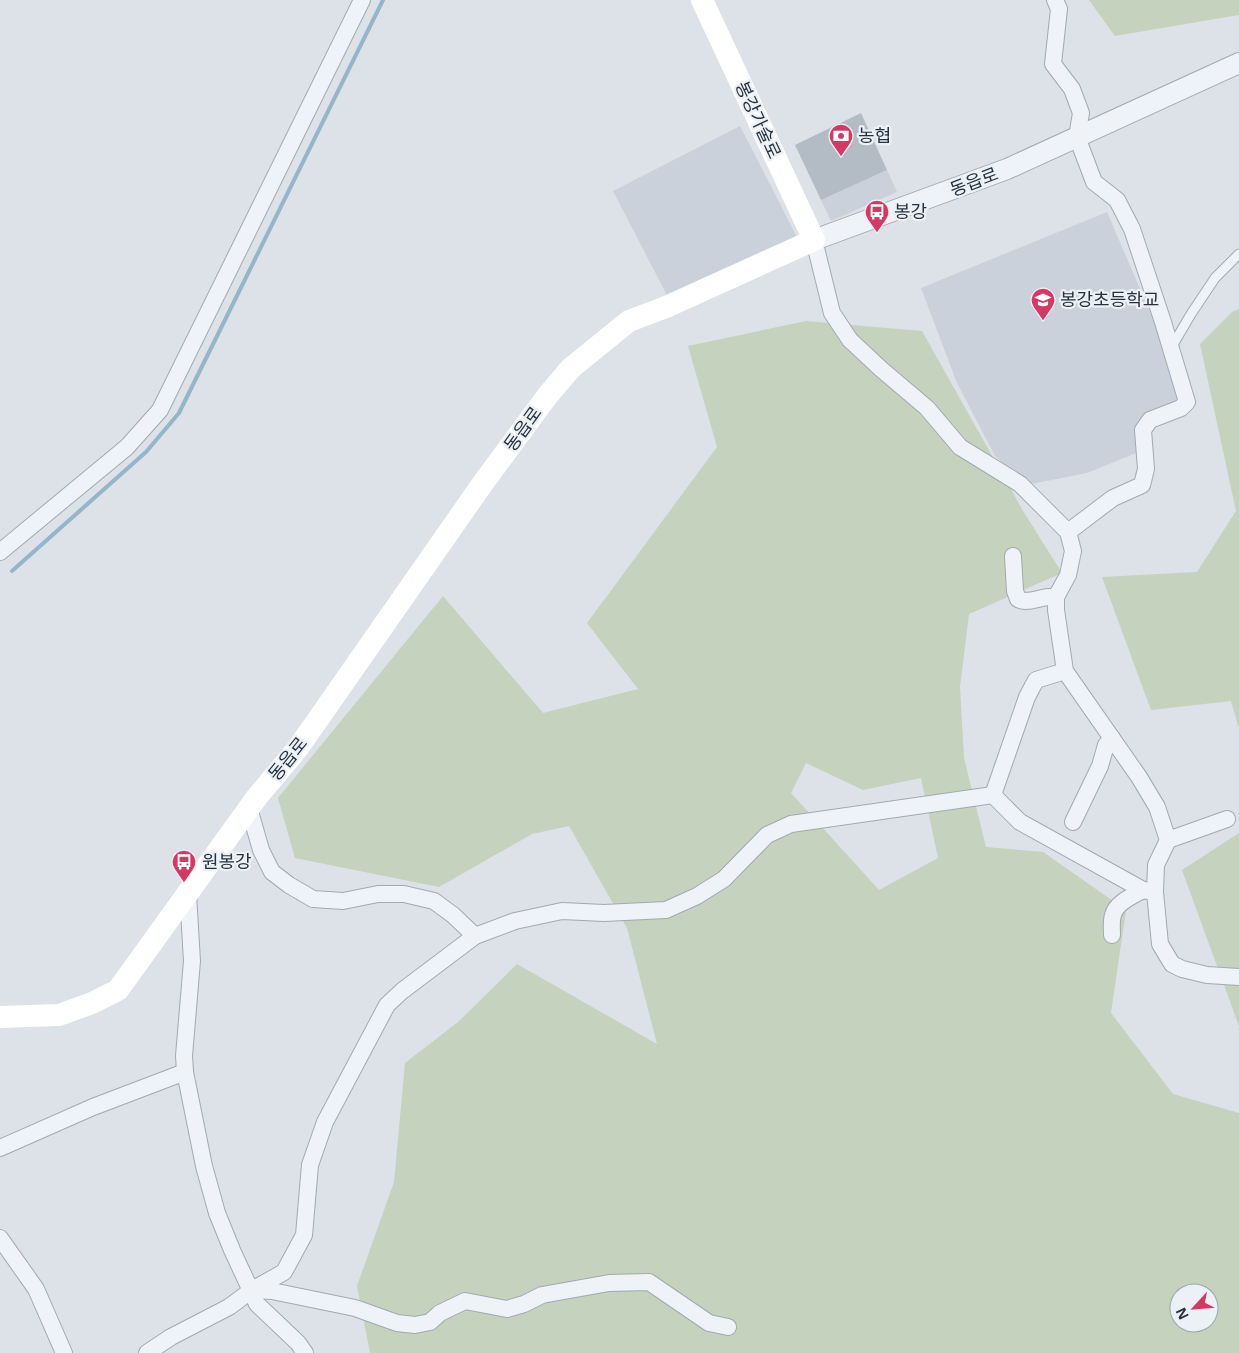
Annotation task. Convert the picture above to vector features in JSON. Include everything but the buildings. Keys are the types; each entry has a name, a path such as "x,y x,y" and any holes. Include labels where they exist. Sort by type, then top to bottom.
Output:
{"main road":[{"name":"봉강가술로","path":"702,0 814,240"},
{"name":"동읍로","path":"0,1017 59,1015 92,1003 118,990 249,808 298,748 483,483 548,395 571,368 630,321 666,307 814,240"}],"street":[{"path":"0,552 127,447 160,410 362,0"},
{"path":"1055,0 1059,8 1053,64 1072,90 1081,112 1077,137 1094,182 1117,200 1132,229 1187,402 1181,408 1150,420 1143,430 1146,469 1142,485 1113,498 1068,532"},
{"name":"동읍로","path":"814,240 976,182 1239,63"},
{"path":"814,240 832,313 850,340 926,408 960,447 1020,484 1068,532 1072,551 1068,575 1056,597 1064,670 1139,777 1157,807 1168,840 1156,865 1149,891 1160,944 1172,964 1182,969 1207,975 1239,977"},
{"path":"1013,556 1015,590 1018,599 1026,601 1048,596 1056,597"},
{"path":"993,795 1026,697 1036,680 1064,670"},
{"path":"1073,822 1100,766 1106,745 1112,738"},
{"path":"993,795 1020,822 1149,891"},
{"path":"147,1353 171,1337 229,1307 252,1290 284,1272 304,1235 310,1165 322,1130 356,1060 386,1006 402,991 476,936 515,921 562,912 666,910 697,896 724,879 767,835 792,824 993,795"},
{"path":"249,808 261,850 272,872 289,885 314,899 343,901 378,894 404,894 434,901 476,936"},
{"path":"1168,840 1227,819"},
{"path":"1112,935 1112,916 1115,910 1126,900 1149,891"},
{"path":"188,894 192,961 184,1072 217,1213 257,1304 298,1343 303,1352"},
{"path":"0,1148 102,1104 184,1072"},
{"path":"0,1238 36,1289 64,1353"},
{"path":"252,1290 272,1291 355,1308 397,1323 415,1325 430,1322 440,1312 466,1302 508,1309 542,1295 609,1283 648,1282 709,1323 728,1327"}],"lane":[{"path":"1171,349 1215,278 1239,254"}],"shaded area":[{"path":"740,126 798,239 670,301 613,191"},
{"path":"887,170 897,192 831,221 821,200"},
{"name":"봉강초등학교","path":"1107,212 1168,354 1181,403 1138,420 1141,451 1087,473 1031,484 1025,483 995,456 957,383 921,288"}],"green space":[{"path":"1089,0 1239,0 1239,15 1115,36"},
{"path":"1239,309 1239,729 1231,701 1151,710 1102,577 1197,572 1236,511 1200,344 1232,312"},
{"path":"806,321 922,331 1023,511 1062,573 969,614 960,687 964,758 986,847 1043,852 1126,910 1111,1013 1173,1094 1239,1113 1239,1353 370,1353 357,1286 394,1182 405,1063 458,1022 517,964 657,1044 627,928 569,826 532,834 439,887 295,858 278,798 443,596 543,713 638,689 587,623 717,447 688,346","holes":["806,763 863,790 921,778 938,858 879,890 791,793"]},
{"path":"1239,833 1239,1026 1182,870"}],"waterway":[{"path":"12,571 146,452 179,413 383,0"}],"place":[{"name":"농협","path":"841,157"},
{"name":"봉강","path":"877,233"},
{"name":"봉강초등학교","path":"1043,321"},
{"name":"원봉강","path":"184,883"}]}
